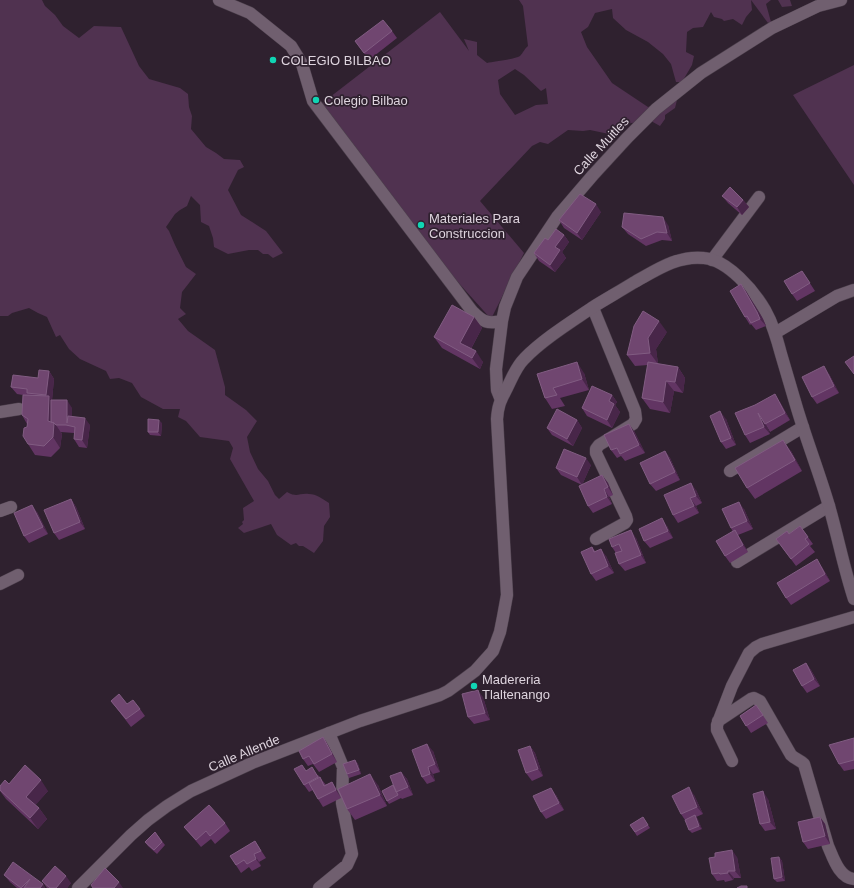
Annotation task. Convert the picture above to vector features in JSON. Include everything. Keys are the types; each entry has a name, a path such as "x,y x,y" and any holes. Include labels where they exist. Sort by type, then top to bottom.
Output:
{"street":[{"path":"219,0 250,13 291,46 302,64 313,101 467,305 479,318 490,323 502,321"},
{"name":"Calle Muitles","path":"501,400 496,386 496,369 502,321 505,307 517,278 557,217 602,164 656,109 701,73 772,28 818,6 841,0"},
{"path":"712,260 759,197"},
{"path":"501,400 513,376 524,359 571,322 666,264 691,258 705,258 716,262 737,275 754,293 766,312 775,333 803,427 829,506 854,599"},
{"path":"775,333 837,296 854,290"},
{"path":"593,308 635,411 636,419 633,424 599,445 596,449 596,453 627,520 625,523 596,539"},
{"name":"Calle Allende","path":"78,888 148,820 191,791 252,763 360,721 440,695 448,691 475,671 493,651 500,632 507,595 497,419 498,408 501,400"},
{"path":"0,412 19,409"},
{"path":"730,471 803,427"},
{"path":"737,562 829,506"},
{"path":"0,584 18,575"},
{"path":"732,761 717,730 717,725 732,686 749,653 762,644 854,617"},
{"path":"718,721 751,699 754,698 760,701 793,758 800,760 804,764 828,846 833,858 844,874 854,879"},
{"path":"319,888 347,865 352,854 342,803 343,767 329,733"}],"shaded area":[{"path":"0,0 42,0 45,6 55,15 63,26 79,38 94,26 121,27 139,66 149,79 180,88 188,94 189,107 192,116 191,129 206,147 224,159 240,160 244,167 238,170 228,190 241,215 266,231 283,253 273,258 258,250 228,254 214,247 209,226 201,222 200,205 191,196 187,206 175,214 166,227 186,267 196,274 182,292 180,308 186,314 178,319 188,331 215,350 225,387 225,395 246,410 257,421 247,437 250,452 258,469 268,481 275,495 279,499 287,492 296,495 312,494 329,503 330,517 324,526 323,541 314,553 296,543 291,545 277,535 271,524 244,533 238,528 243,524 242,522 244,520 243,508 254,501 230,459 233,448 229,441 200,437 186,421 178,417 180,409 163,409 141,397 132,383 119,378 110,379 106,371 80,359 69,349 60,335 56,337 47,317 29,308 12,313 8,316 0,316"},
{"path":"519,0 751,0 752,10 742,25 733,19 724,21 714,17 711,12 703,27 693,28 687,32 686,52 694,56 692,65 682,82 676,82 671,64 663,54 648,42 626,30 613,18 612,9 595,13 588,27 581,32 587,47 612,83 648,107 671,97 678,96 675,108 665,115 665,119 660,126 651,121 631,123 609,134 590,130 568,130 548,144 540,142 532,146 480,201 524,253 491,319 430,251 321,104 440,12 469,51 464,39 477,42 477,55 487,63 520,56 528,46 523,6","holes":["515,69 524,75 541,91 546,88 548,104 536,105 515,115 500,94 498,80"]},
{"path":"751,0 771,0 766,4 771,22 768,23"},
{"path":"778,0 790,0 792,6 782,7"},
{"path":"854,65 854,185 793,95"}],"building":[{"path":"383,20 392,31 364,53 355,41"},
{"path":"730,187 743,200 737,207 722,196"},
{"path":"580,194 596,204 577,233 559,220"},
{"path":"624,213 663,217 667,233 657,232 641,239 622,227"},
{"path":"556,229 564,235 555,247 560,250 550,265 534,253 545,238 548,240"},
{"path":"802,271 810,283 792,294 784,281"},
{"path":"741,284 760,319 751,323 747,316 745,317 730,291"},
{"path":"452,305 474,317 460,343 476,351 472,358 434,337"},
{"path":"643,311 659,321 648,338 650,353 627,355 634,326"},
{"path":"854,356 854,374 845,362"},
{"path":"577,362 582,379 553,388 557,395 545,398 537,374"},
{"path":"648,362 678,367 675,382 666,381 663,402 642,398"},
{"path":"824,366 834,386 812,397 802,377"},
{"path":"39,370 49,371 46,395 27,393 27,389 11,387 13,375 38,378"},
{"path":"592,386 612,395 609,401 614,404 607,420 582,408"},
{"path":"775,394 785,413 765,424 758,413 764,427 745,435 735,413 755,405"},
{"path":"23,395 49,396 48,421 54,423 53,437 44,446 28,444 23,436 24,428 27,427 28,419 22,415"},
{"path":"51,400 67,400 67,423 68,416 85,418 82,440 74,439 75,427 56,425 51,422"},
{"path":"557,409 577,420 567,439 547,428"},
{"path":"720,411 731,438 721,442 710,416"},
{"path":"148,419 159,420 158,432 148,432"},
{"path":"629,424 639,445 620,454 617,448 611,450 604,435"},
{"path":"783,440 795,460 747,488 735,468"},
{"path":"564,449 586,458 577,477 556,468"},
{"path":"665,451 675,472 650,484 640,463"},
{"path":"602,475 608,487 604,489 607,497 588,506 579,486"},
{"path":"691,483 696,496 690,498 694,506 673,515 664,495"},
{"path":"71,499 80,522 54,533 44,510"},
{"path":"739,502 747,521 731,528 722,509"},
{"path":"32,505 43,527 24,536 14,513"},
{"path":"662,518 668,531 644,541 639,529"},
{"path":"800,526 808,537 805,539 809,544 791,559 776,539 787,531 789,534"},
{"path":"631,530 641,555 619,564 615,553 622,551 619,544 612,547 609,539"},
{"path":"735,530 743,545 725,556 716,541"},
{"path":"592,547 594,552 601,549 608,566 591,574 581,552"},
{"path":"817,559 825,574 786,598 777,583"},
{"path":"806,663 814,679 802,686 793,670"},
{"path":"478,690 485,713 468,717 462,694"},
{"path":"119,694 127,704 133,700 140,709 126,719 111,701"},
{"path":"756,705 763,715 746,726 740,716"},
{"path":"323,737 332,754 314,764 309,756 303,759 299,751"},
{"path":"854,738 854,760 839,764 829,745"},
{"path":"427,744 435,764 428,767 430,774 422,777 412,750"},
{"path":"530,746 538,769 526,773 518,750"},
{"path":"355,760 359,770 347,774 343,764"},
{"path":"25,765 41,780 26,797 39,808 30,818 0,790 0,786 5,780 9,784"},
{"path":"302,765 306,771 312,767 318,777 304,785 294,769"},
{"path":"401,772 408,787 396,792 390,776"},
{"path":"370,774 380,795 347,809 338,789"},
{"path":"320,777 324,786 332,782 336,790 318,799 309,783"},
{"path":"393,785 398,795 387,801 382,791"},
{"path":"689,787 697,807 681,814 672,796"},
{"path":"551,788 559,803 541,812 533,796"},
{"path":"763,791 770,822 760,824 753,794"},
{"path":"209,805 225,823 210,836 206,831 196,840 184,827"},
{"path":"695,815 699,826 689,830 685,820"},
{"path":"643,817 648,825 635,832 630,825"},
{"path":"820,817 825,836 803,842 798,822"},
{"path":"155,832 162,842 154,850 145,842"},
{"path":"255,841 261,851 254,854 256,859 247,864 244,860 236,865 230,856"},
{"path":"732,850 735,871 712,874 709,858 715,857 715,853"},
{"path":"779,857 782,877 774,879 771,858"},
{"path":"13,862 43,884 40,888 24,888 30,879 21,888 4,875"},
{"path":"55,866 66,876 56,888 50,888 42,881"},
{"path":"105,868 119,882 114,888 93,888 91,885"},
{"path":"747,886 747,888 737,888"}],"place":[{"name":"COLEGIO BILBAO","path":"273,60"},
{"name":"Colegio Bilbao","path":"316,100"},
{"name":"Materiales Para Construccion","path":"421,225"},
{"name":"Madereria Tlaltenango","path":"474,686"}]}
